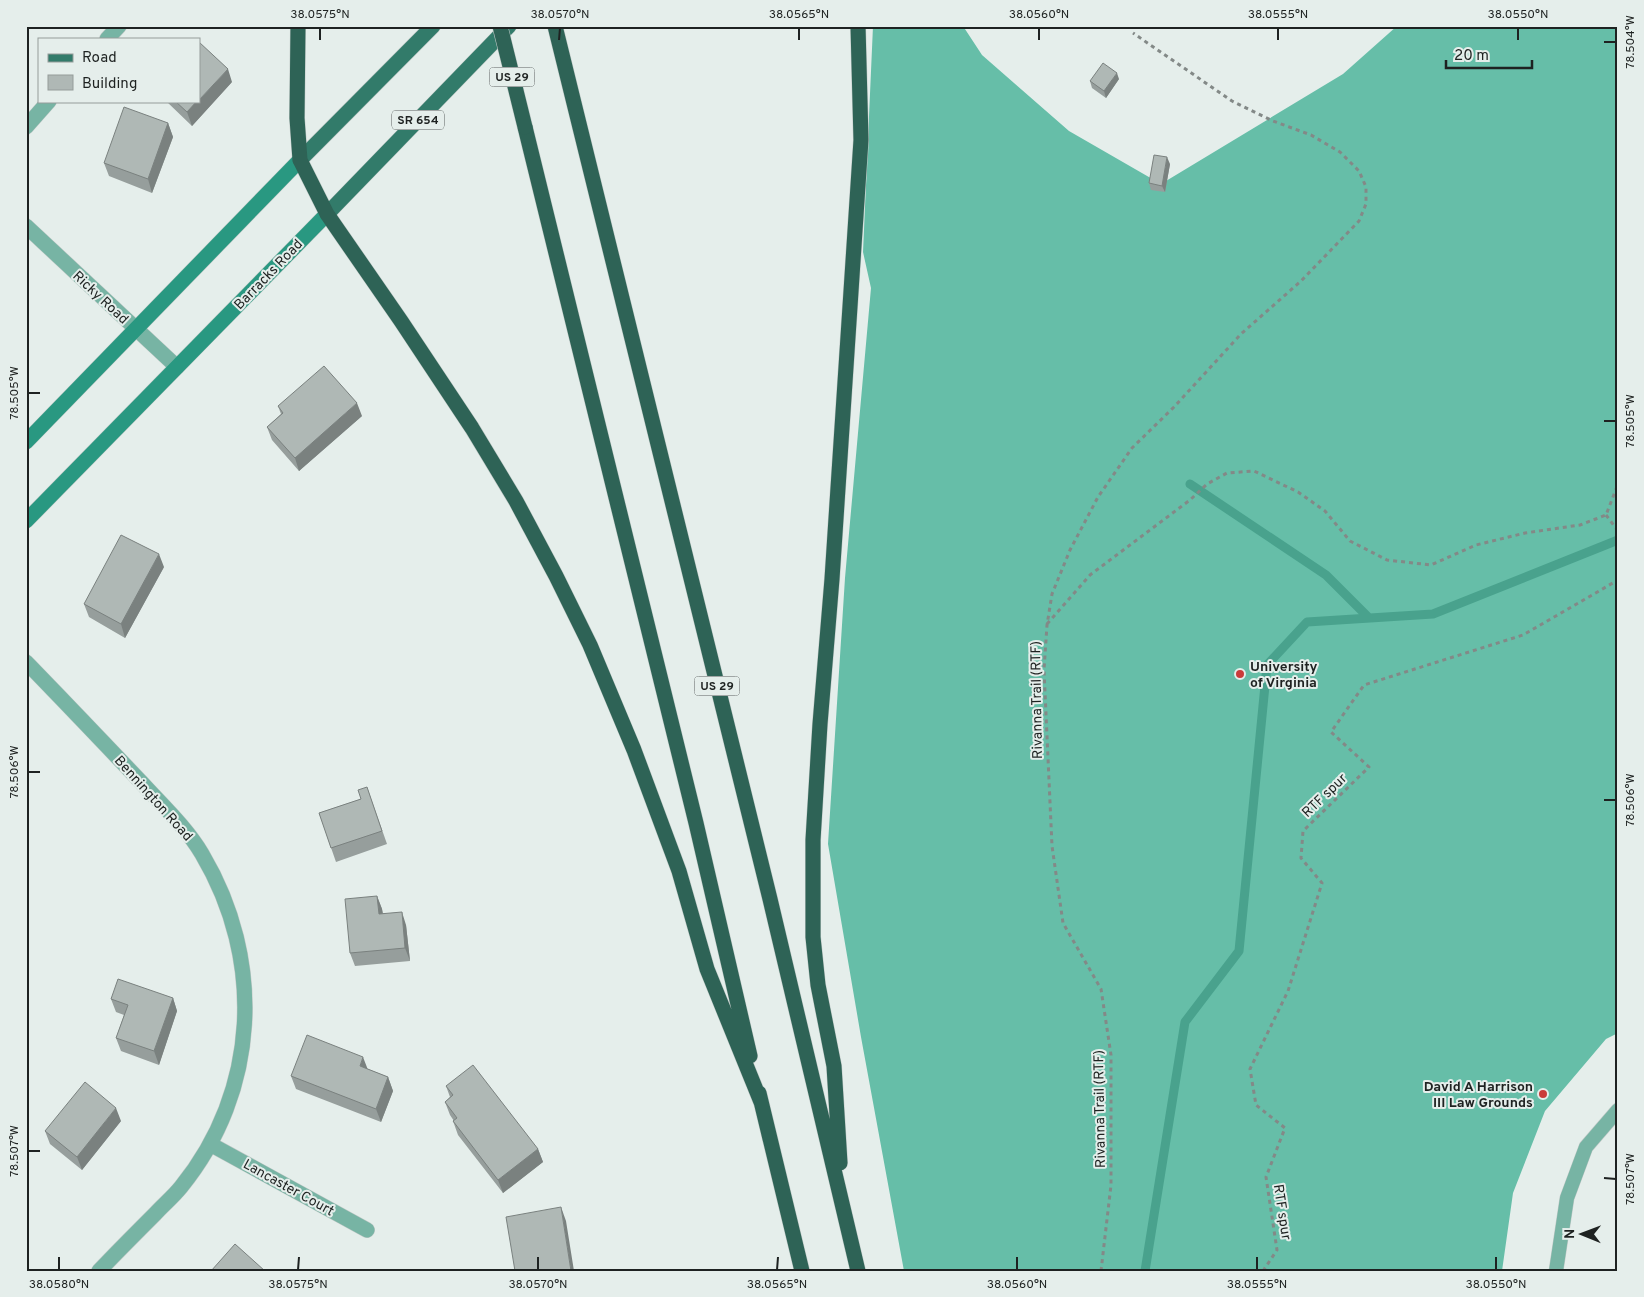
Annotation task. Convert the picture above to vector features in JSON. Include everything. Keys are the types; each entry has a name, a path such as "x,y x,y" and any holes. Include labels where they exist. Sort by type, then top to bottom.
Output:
{"highway":[{"path":"298,26 297,118 300,160 327,214 472,428 516,501 565,593 590,645 634,750 679,871 707,969 761,1102"},
{"name":"US 29","path":"500,26 696,823 802,1271"},
{"name":"US 29","path":"555,26 770,899 858,1271"},
{"path":"842,1204 834,1066 818,985 813,937 813,840 861,140 858,26"}],"main road":[{"path":"26,442 433,26"},
{"name":"Barracks Road","path":"26,521 509,26"}],"street":[{"path":"109,38 119,26"},
{"path":"26,126 48,102"},
{"name":"Ricky Road","path":"26,226 177,367"},
{"name":"Bennington Road","path":"26,662 84,721 186,831 202,854 223,895 237,939 244,974 246,1018 238,1070 229,1104 210,1144 181,1188 99,1271"},
{"name":"Lancaster Court","path":"210,1144 367,1230"}],"lane":[{"path":"1556,1271 1567,1198 1586,1147 1618,1110"}],"path":[{"path":"1046,625 1052,594 1070,550 1098,497 1132,448 1174,407 1241,334 1301,281 1359,221 1366,204 1366,187 1359,171 1340,152 1311,134 1273,121 1232,101 1134,33"},
{"name":"Rivanna Trail (RTF)","path":"1101,1271 1110,1185 1111,1055 1101,989 1063,923 1052,846 1044,670 1046,625 1090,575 1190,500 1207,484 1227,472 1254,472 1298,492 1325,511 1350,541 1387,560 1431,565 1476,545 1525,533 1580,525 1606,515"},
{"path":"1617,530 1606,515 1618,484"},
{"name":"RTF spur","path":"1263,1271 1277,1250 1266,1177 1285,1128 1256,1105 1250,1069 1288,991 1322,883 1301,858 1303,831 1369,767 1331,732 1364,685 1523,634 1618,580"}],"green space":[{"name":"University of Virginia","path":"873,26 963,26 982,55 1069,131 1161,184 1343,74 1397,26 1618,26 1618,1033 1606,1039 1545,1111 1513,1193 1502,1271 904,1271 828,844 845,578 871,288 863,252"}],"building":[{"path":"200,43 228,69 200,99"},
{"path":"1103,63 1117,73 1104,91 1090,81"},
{"path":"176,102 196,102 187,112"},
{"path":"124,107 168,123 148,179 104,163"},
{"path":"1154,155 1167,157 1162,186 1149,183"},
{"path":"324,366 357,403 295,458 267,427 283,413 278,406"},
{"path":"121,535 159,554 121,624 84,604"},
{"path":"367,787 382,831 331,848 319,813 361,799 358,790"},
{"path":"377,896 379,914 402,912 405,948 350,953 345,899"},
{"path":"118,979 173,998 154,1051 116,1038 128,1005 111,999"},
{"path":"307,1035 363,1057 360,1066 388,1077 376,1109 291,1076"},
{"path":"473,1065 538,1149 498,1180 453,1121 457,1118 445,1102 453,1095 446,1086"},
{"path":"85,1082 116,1108 77,1157 45,1131"},
{"path":"561,1207 571,1271 515,1271 506,1217"},
{"path":"235,1244 265,1271 211,1271"}],"waterway":[{"path":"1190,484 1326,575 1369,618"},
{"path":"1145,1271 1185,1022 1239,951 1267,665 1307,622 1433,614 1618,540"}],"place":[{"name":"University of Virginia","path":"1240,674"},
{"name":"David A Harrison III Law Grounds","path":"1543,1094"}]}
